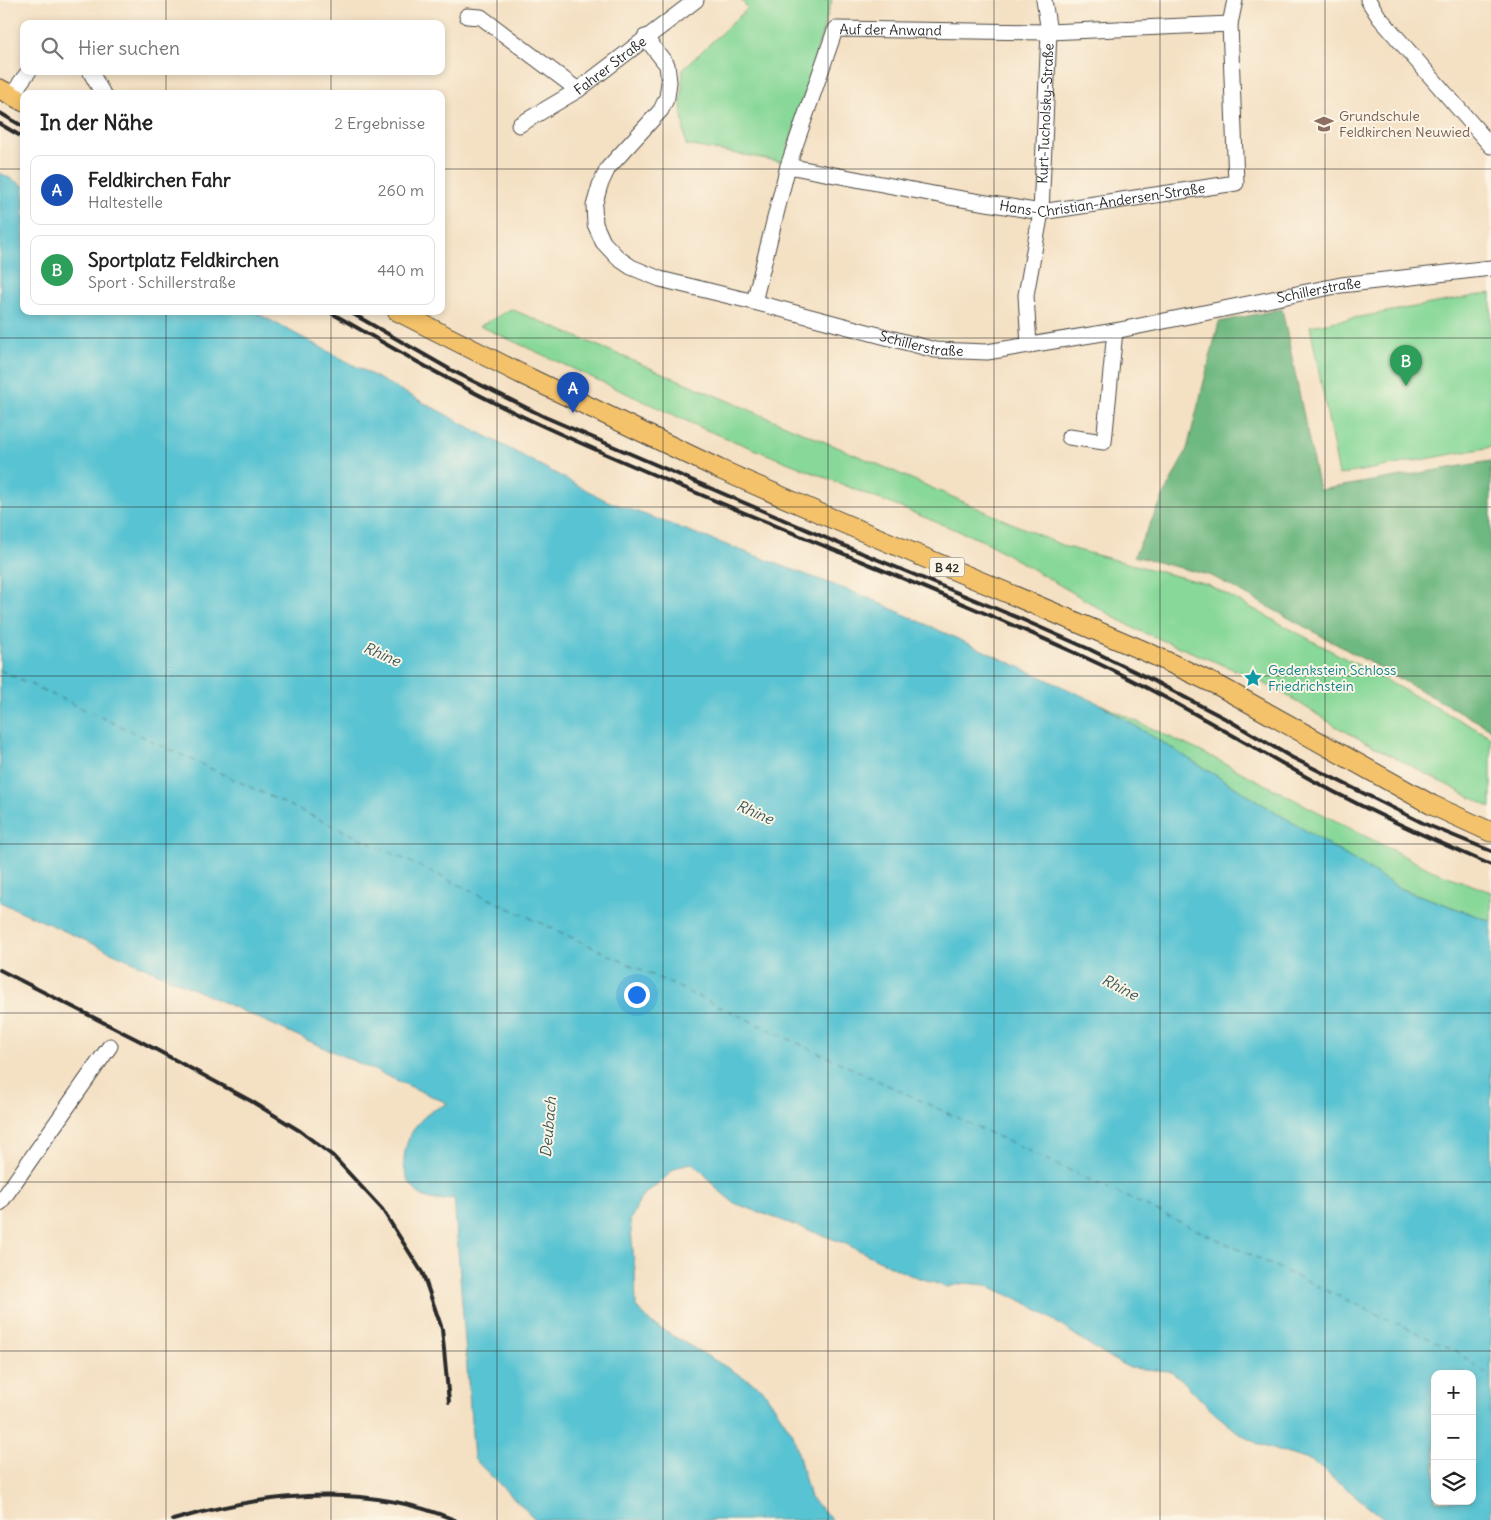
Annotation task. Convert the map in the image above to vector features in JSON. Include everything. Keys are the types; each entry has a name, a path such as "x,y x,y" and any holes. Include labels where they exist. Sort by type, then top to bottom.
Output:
{"main road":[{"name":"B 42","path":"405,315 519,373 719,469 1149,653 1221,686 1432,805 1491,832"}],"street":[{"name":"Fahrer Straße","path":"519,125 578,90 645,37 696,0"},
{"name":"Kurt-Tucholsky-Straße","path":"1029,346 1026,295 1041,212 1049,32 1044,0"},
{"name":"Hans-Christian-Andersen-Straße","path":"788,166 944,196 1041,212 1236,183 1230,24 1235,0"},
{"path":"1368,0 1380,17 1491,146"},
{"path":"467,16 481,17 578,90"},
{"name":"Auf der Anwand","path":"754,302 788,166 836,29 1049,32 1230,24"},
{"name":"Schillerstraße","path":"645,37 667,65 670,82 667,97 661,110 608,168 600,185 594,206 595,224 603,242 618,258 631,267 660,278 935,350 987,352 1115,331 1341,285 1491,268"},
{"path":"12,96 26,75"},
{"path":"92,75 101,90"},
{"path":"1069,437 1104,442 1115,331"},
{"path":"0,1203 110,1046"}],"green space":[{"path":"740,0 832,0 784,162 686,145 681,106 683,69 748,8"},
{"path":"1491,293 1491,447 1339,475 1310,326"},
{"path":"511,309 882,466 1066,547 1207,584 1491,737 1491,808 1337,727 1288,696 1250,676 1135,629 986,542 704,429 480,326"},
{"path":"1282,309 1319,490 1491,461 1491,729 1212,576 1134,556 1187,449 1219,322"},
{"path":"1098,703 1212,757 1431,870 1491,892 1491,921 1399,888"}],"water":[{"path":"0,173 20,184 20,315 260,315 605,500 864,596 1098,703 1399,888 1491,921 1491,1520 1386,1520 1312,1461 1262,1446 1239,1433 1213,1412 1182,1380 1169,1371 1130,1368 1108,1357 1029,1304 986,1285 965,1283 947,1287 907,1274 844,1243 734,1203 717,1189 701,1170 692,1163 682,1165 673,1170 642,1196 630,1220 636,1306 651,1323 762,1388 793,1434 810,1498 833,1520 536,1520 474,1459 454,1198 437,1200 423,1196 411,1185 406,1176 404,1155 416,1126 434,1110 447,1104 0,902"}],"ferry route":[{"path":"0,670 1458,1352 1491,1378"}],"railway":[{"path":"0,113 20,125"},
{"path":"0,124 20,136"},
{"path":"335,315 462,386 545,427 679,486 948,597 1108,668 1362,806 1413,831 1491,865"},
{"path":"355,315 451,370 545,417 1089,649 1228,720 1291,757 1425,824 1491,851"},
{"path":"0,970 140,1041 251,1101 300,1131 333,1156 382,1209 423,1274 442,1329 449,1402"},
{"path":"173,1520 243,1503 278,1498 314,1496 350,1496 386,1500 421,1508 455,1520"}],"place":[{"name":"Grundschule Feldkirchen Neuwied","path":"1324,124"},
{"name":"Sportplatz Feldkirchen","path":"1406,386"},
{"name":"Feldkirchen Fahr","path":"573,413"},
{"name":"Gedenkstein Schloss Friedrichstein","path":"1253,678"}],"water label":[{"name":"Rhine","path":"382,654"},
{"name":"Rhine","path":"755,812"},
{"name":"Rhine","path":"1120,987"},
{"name":"Deubach","path":"548,1127"}]}
